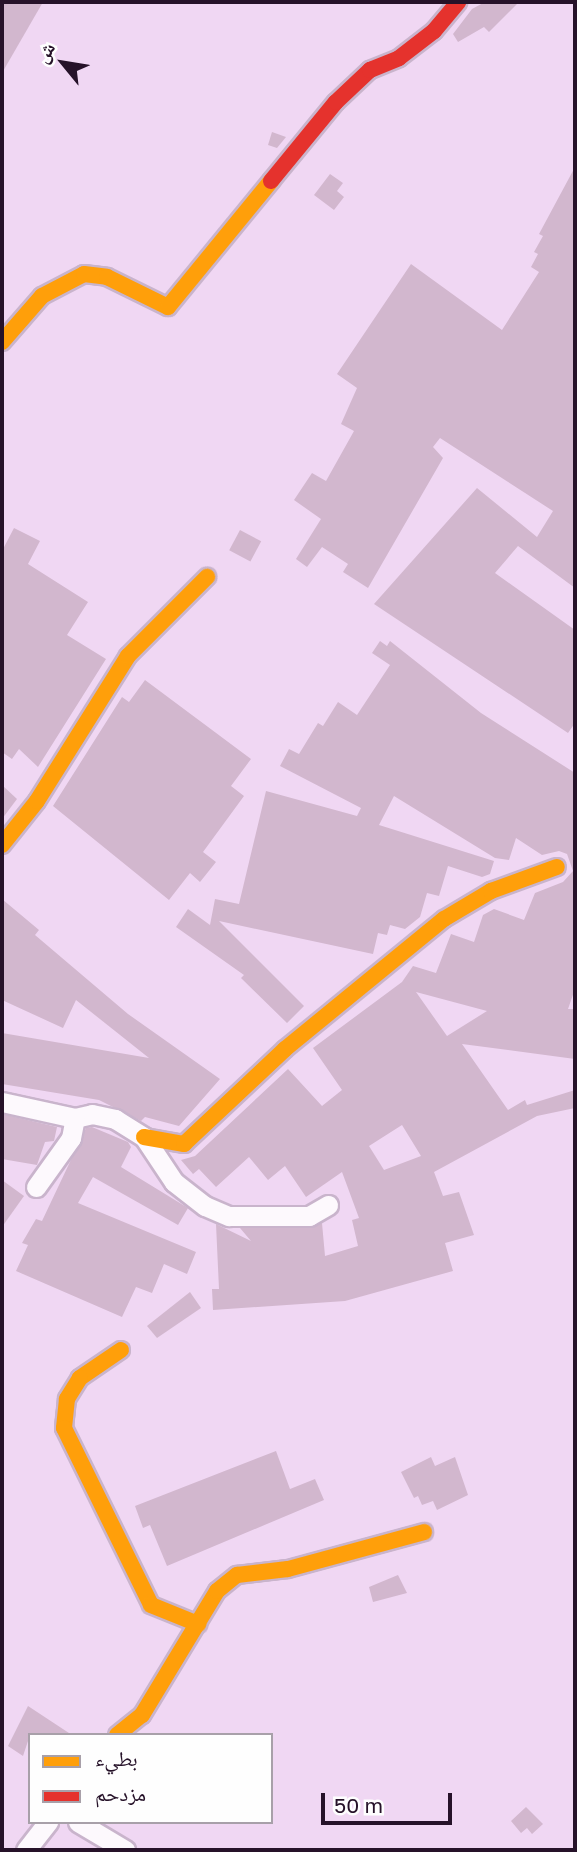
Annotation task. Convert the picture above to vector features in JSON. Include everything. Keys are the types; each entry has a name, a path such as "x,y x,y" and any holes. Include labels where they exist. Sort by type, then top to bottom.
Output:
{"street":[{"path":"2,342 42,296 84,274 107,277 168,307 336,102 370,70 399,58 434,31 458,2"},
{"path":"2,845 37,801 128,656 207,577"},
{"path":"2,1102 75,1118 92,1114 115,1119 144,1137 184,1144 285,1049 444,919 491,891 557,867"},
{"path":"36,1187 71,1138 75,1118"},
{"path":"144,1137 174,1182 205,1206 229,1216 309,1216 328,1205"},
{"path":"121,1350 80,1378 67,1399 64,1428 151,1605 198,1623"},
{"path":"120,1733 142,1715 217,1591 237,1575 288,1569 424,1532"},
{"path":"26,1850 46,1824"},
{"path":"81,1824 125,1850"}],"building":[{"path":"2,2 43,2 2,73"},
{"path":"485,2 519,2 489,32 484,27 458,42 453,34 472,9"},
{"path":"272,132 286,137 277,148 268,145"},
{"path":"575,167 575,588 518,546 495,573 575,630 575,723 568,733 374,604 477,488 537,537 553,511 440,438 433,447 443,458 368,588 343,572 348,564 322,547 307,567 296,559 321,519 294,500 312,473 326,481 354,431 341,424 357,388 337,374 411,264 502,330 539,272 531,267 538,254 534,252 543,236 539,234"},
{"path":"330,174 343,183 337,191 344,197 334,210 314,195"},
{"path":"14,528 40,541 28,564 88,602 67,635 106,659 38,767 19,749 12,759 2,752 2,551"},
{"path":"240,530 261,541 250,562 229,550"},
{"path":"380,641 387,646 390,641 481,713 575,773 575,989 568,1009 575,1009 575,1059 462,1044 508,1110 525,1100 527,1105 575,1090 575,1108 537,1116 434,1172 443,1196 459,1192 474,1235 445,1243 453,1271 345,1301 213,1310 212,1289 219,1289 216,1224 251,1241 240,1228 309,1228 322,1223 325,1256 358,1246 352,1220 359,1218 342,1172 306,1197 285,1166 268,1180 249,1157 216,1187 199,1169 193,1174 181,1160 195,1156 288,1069 322,1106 342,1090 313,1048 402,982 413,966 436,973 451,934 474,942 483,915 494,909 524,920 535,893 563,882 573,871 567,854 559,851 542,855 516,838 509,860 495,858 394,796 379,825 494,861 490,874 482,877 448,866 439,896 427,893 420,917 405,929 390,925 387,935 378,933 373,954 219,921 304,1006 287,1023 241,978 244,975 176,927 188,909 210,925 215,899 239,904 266,791 357,816 361,808 280,766 289,749 299,754 318,723 323,726 338,702 357,715 390,665 372,653","holes":["416,992 487,1011 447,1036","402,1125 421,1156 384,1170 369,1146"]},
{"path":"145,680 251,759 231,786 244,796 203,852 216,862 200,882 190,873 169,900 53,806 122,697 129,702"},
{"path":"2,785 17,799 2,819"},
{"path":"2,899 39,930 35,935 128,1014 220,1079 179,1126 145,1117 141,1121 99,1100 2,1084 2,1033 149,1058 76,1000 63,1028 2,1000"},
{"path":"2,1114 57,1127 54,1141 45,1142 37,1165 2,1159"},
{"path":"92,1127 128,1142 131,1147 121,1167 188,1208 178,1225 93,1177 78,1203 196,1252 187,1274 164,1264 152,1293 136,1287 122,1317 16,1271 28,1245 22,1243 36,1219 42,1221 86,1128"},
{"path":"2,1180 24,1196 2,1227"},
{"path":"190,1292 201,1308 157,1338 147,1326"},
{"path":"276,1451 290,1489 315,1479 324,1500 167,1566 150,1525 143,1528 135,1506"},
{"path":"431,1457 435,1466 455,1457 468,1495 437,1510 433,1501 422,1505 418,1496 414,1498 401,1472"},
{"path":"398,1575 407,1593 373,1602 369,1587"},
{"path":"28,1706 69,1733 28,1733 23,1756 8,1746"},
{"path":"526,1807 543,1824 532,1834 527,1828 521,1833 511,1821"}],"traffic: slow":[{"path":"2,342 42,296 84,274 107,277 168,307 271,181"},
{"path":"2,845 37,801 128,656 207,577"},
{"path":"144,1137 184,1144 285,1049 444,919 491,891 557,867"},
{"path":"121,1350 80,1378 67,1399 64,1428 151,1605 198,1624"},
{"path":"120,1733 142,1715 217,1591 237,1575 288,1569 424,1532"}],"traffic: jam":[{"path":"271,181 336,102 370,70 399,58 434,31 458,2"}]}
